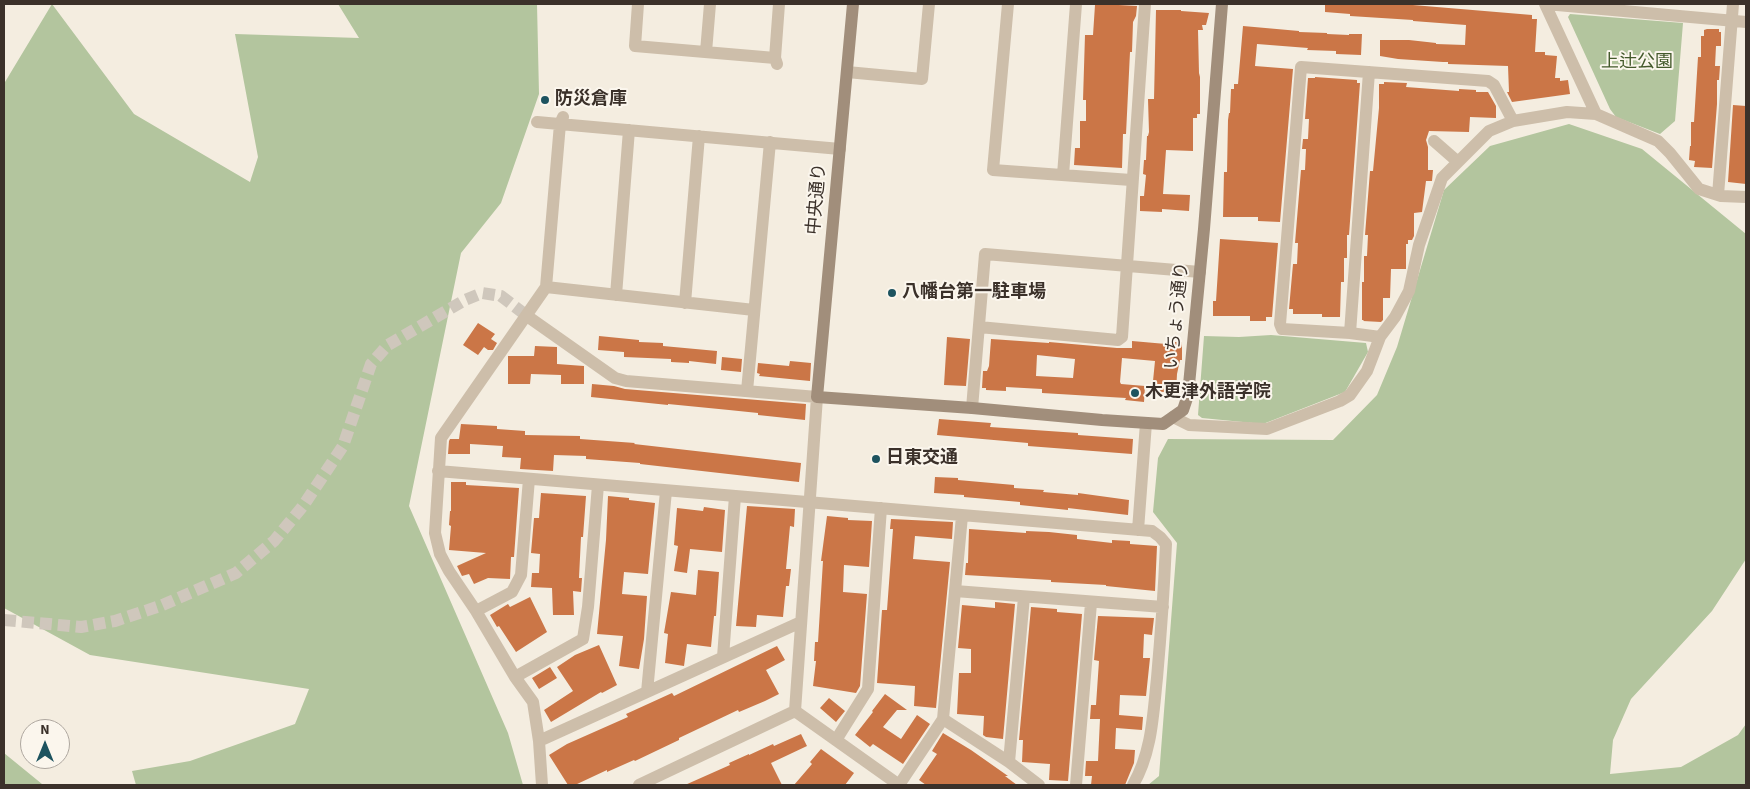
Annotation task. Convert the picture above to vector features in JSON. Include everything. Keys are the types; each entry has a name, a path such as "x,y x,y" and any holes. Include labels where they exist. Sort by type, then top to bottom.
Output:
{"street":[{"path":"638,4 635,46 706,52 776,61 779,4"},
{"path":"706,52 710,4"},
{"name":"中央通り","path":"817,397 853,4"},
{"path":"847,72 922,79 929,4"},
{"path":"1008,4 993,170 1132,180"},
{"path":"1063,175 1076,4"},
{"path":"979,327 1118,340 1122,337 1145,4"},
{"name":"いちょう通り","path":"1173,417 1183,410 1188,395 1222,4"},
{"path":"1596,114 1545,4 1636,8 1746,22"},
{"path":"1718,195 1733,4"},
{"path":"1380,337 1350,333 1282,329 1280,324 1301,67 1488,81 1494,85 1513,121"},
{"path":"1350,333 1369,72"},
{"path":"527,316 615,378 626,381 1146,423 1163,424 1173,417 1189,425 1267,429 1300,418 1350,395 1367,370 1380,337 1395,318 1408,291 1419,246 1442,178 1488,131 1513,121 1567,112 1596,114 1658,142 1670,153 1699,189 1718,195 1746,197"},
{"path":"537,122 561,121 629,130 840,149"},
{"path":"542,785 539,741 533,702 515,677 440,554 435,533 441,438 546,287 561,121"},
{"path":"616,295 629,130"},
{"path":"685,302 699,136"},
{"path":"1434,141 1458,162"},
{"path":"747,391 770,142"},
{"path":"972,408 986,254 1200,272"},
{"path":"546,287 754,310"},
{"path":"794,711 817,397"},
{"path":"1138,530 1146,423"},
{"path":"438,472 1152,531 1166,544 1164,607 1152,729 1148,750 1133,785"},
{"path":"476,612 512,592 521,575 529,479"},
{"path":"515,677 583,639 588,607 598,485"},
{"path":"648,692 666,491"},
{"path":"723,657 735,496"},
{"path":"836,740 868,689 881,508"},
{"path":"794,711 899,785 943,719 962,516"},
{"path":"955,591 1091,603 1164,607"},
{"path":"1009,762 1024,597"},
{"path":"1076,785 1091,603"},
{"path":"539,741 801,622"},
{"path":"639,785 794,711"},
{"path":"943,719 1009,762 1039,785"}],"green space":[{"path":"52,4 134,114 250,182 258,157 235,34 359,38 338,4 537,4 539,94 501,203 461,253 409,506 508,733 523,785 136,785 132,771 190,761 295,724 309,689 90,655 4,608 4,80 5,82"},
{"name":"上辻公園","path":"1570,14 1683,23 1675,121 1660,134 1616,117 1610,109 1568,17"},
{"path":"1569,124 1642,149 1746,234 1746,559 1712,611 1631,699 1613,740 1610,774 1681,767 1738,735 1746,724 1746,785 1148,785 1159,776 1177,543 1153,512 1158,458 1168,439 1333,440 1377,395 1397,347 1444,190 1490,146"},
{"path":"1271,335 1366,343 1368,352 1345,392 1263,424 1202,418 1198,415 1204,336 1239,337"},
{"path":"4,753 20,766 20,769 24,769 42,784 42,785 4,785"}],"building":[{"path":"1325,4 1401,4 1532,15 1532,19 1537,19 1535,52 1545,52 1545,55 1557,56 1555,78 1560,78 1560,81 1568,80 1570,94 1512,102 1507,92 1509,92 1508,66 1448,64 1448,62 1380,56 1380,40 1409,40 1436,44 1465,45 1466,25 1350,16 1350,14 1325,12"},
{"path":"1095,5 1137,6 1133,22 1132,52 1130,52 1126,134 1123,134 1122,168 1074,165 1075,148 1080,148 1080,121 1086,121 1086,100 1083,100 1085,35 1093,35"},
{"path":"1156,10 1209,13 1206,25 1202,25 1203,30 1198,30 1200,114 1197,114 1197,118 1193,118 1193,151 1166,150 1163,194 1190,195 1189,211 1162,209 1162,212 1140,211 1140,196 1144,196 1146,175 1143,174 1149,132 1148,99 1154,99"},
{"path":"1243,26 1327,34 1362,34 1361,55 1336,54 1336,51 1307,50 1308,48 1257,44 1255,66 1293,69 1280,222 1258,221 1258,217 1223,217 1224,172 1227,172 1228,120 1231,89 1234,89 1234,84 1238,84"},
{"path":"1719,29 1719,32 1721,32 1721,46 1716,46 1715,66 1720,66 1719,80 1717,80 1712,168 1694,167 1695,161 1689,160 1691,122 1694,122 1698,57 1701,57 1701,36 1704,36 1704,30"},
{"path":"1308,78 1357,80 1357,83 1360,83 1349,235 1347,235 1347,258 1344,258 1344,282 1341,282 1340,317 1322,317 1322,314 1293,314 1293,309 1289,309 1293,264 1297,264 1298,243 1295,243 1301,170 1305,170 1306,149 1302,149 1303,139 1308,139 1309,119 1305,119"},
{"path":"1384,82 1407,83 1406,87 1488,92 1496,106 1496,118 1470,117 1469,132 1429,131 1426,140 1428,147 1428,170 1433,170 1432,181 1426,181 1422,212 1414,213 1414,236 1406,244 1406,269 1391,269 1390,298 1383,298 1383,320 1381,322 1362,320 1362,282 1364,282 1364,256 1367,256 1368,235 1365,235 1370,171 1373,171 1379,108 1379,84 1384,84"},
{"path":"1733,105 1746,106 1746,184 1728,182"},
{"path":"1220,239 1278,243 1272,317 1266,317 1266,321 1250,321 1250,316 1213,316 1213,301 1216,301"},
{"path":"478,323 495,334 491,339 497,343 493,350 488,350 484,347 478,355 463,345"},
{"path":"599,336 639,340 639,342 663,343 663,346 717,351 716,364 689,361 689,363 671,362 671,359 624,357 624,352 598,350"},
{"path":"947,337 970,339 966,386 944,385"},
{"path":"991,339 1117,348 1132,348 1132,341 1166,344 1166,342 1182,342 1182,360 1180,360 1177,374 1176,393 1152,391 1155,361 1122,358 1121,384 1145,386 1144,402 1125,400 1126,398 1042,393 1042,389 1006,387 1006,391 986,390 986,388 982,388 983,371 987,371","holes":["1037,355 1075,359 1073,378 1036,376"]},
{"path":"535,346 557,347 557,364 584,366 584,384 561,384 561,375 531,374 530,384 508,384 508,356 534,356"},
{"path":"722,357 742,359 741,372 721,370"},
{"path":"790,361 811,363 810,381 759,376 760,374 757,373 758,363 789,366"},
{"path":"592,384 625,389 806,404 805,420 758,415 758,413 591,397"},
{"path":"939,419 991,423 990,427 1133,439 1132,454 1028,446 1028,443 937,435"},
{"path":"461,424 497,426 497,429 525,431 525,435 580,436 580,439 635,443 801,463 799,482 640,463 586,459 586,456 554,455 553,471 520,469 521,458 502,457 503,446 470,444 470,454 448,454 449,441 450,439 459,439"},
{"path":"935,477 1014,485 1014,488 1044,490 1043,492 1078,495 1078,493 1129,500 1128,515 1020,505 1020,502 934,493"},
{"path":"451,482 466,482 466,485 519,488 514,557 511,557 510,579 488,578 474,584 469,574 462,576 457,566 486,553 449,550"},
{"path":"541,493 586,496 583,537 581,537 579,578 582,578 581,592 573,591 574,615 553,615 552,588 531,587 532,573 539,573 540,554 531,553 534,518 539,518"},
{"path":"608,496 655,503 648,574 624,572 622,594 647,596 644,639 639,669 619,666 623,636 597,634 606,540"},
{"path":"747,506 795,509 794,527 790,526 786,569 791,569 789,586 786,586 783,617 757,615 756,627 736,626"},
{"path":"704,507 725,510 722,552 690,549 687,573 674,571 678,546 674,545 677,508 703,511"},
{"path":"827,516 848,518 848,520 872,521 869,567 844,565 843,592 867,594 860,686 856,693 813,686 816,661 814,661 815,642 818,642 823,561 821,561"},
{"path":"891,519 953,522 952,539 915,536 913,559 950,562 936,708 914,706 915,686 877,683 882,610 887,610 893,529 890,529"},
{"path":"969,529 1026,533 1026,531 1049,532 1077,535 1077,539 1112,543 1112,540 1130,541 1130,544 1157,546 1155,591 1106,585 1051,582 1051,580 965,575 966,563 968,563"},
{"path":"698,570 719,572 716,616 714,616 711,647 687,644 684,666 665,663 668,634 664,633 671,592 696,595"},
{"path":"530,597 547,632 516,652 490,615 508,604 510,607"},
{"path":"995,602 1015,604 1003,739 983,735 984,716 957,714 959,673 971,673 971,649 958,648 962,605 995,608"},
{"path":"1031,607 1057,609 1057,612 1082,614 1068,781 1049,780 1050,764 1022,762 1023,740 1019,740"},
{"path":"1098,616 1154,618 1152,635 1144,634 1143,658 1150,658 1146,696 1120,695 1119,715 1143,717 1142,730 1116,728 1115,749 1135,750 1134,763 1125,785 1091,785 1092,776 1085,776 1086,761 1098,761 1100,719 1090,719 1091,705 1096,705 1099,661 1094,660"},
{"path":"599,645 617,685 601,692 551,722 544,710 573,691 557,667 575,655"},
{"path":"777,646 785,660 766,670 779,694 765,701 739,712 738,710 635,761 607,772 607,770 575,785 568,785 549,755 567,744 628,717 626,714 672,693 674,696"},
{"path":"550,667 557,678 539,689 532,678"},
{"path":"885,694 907,710 897,710 883,727 901,739 917,715 930,724 903,764 873,744 870,747 855,735"},
{"path":"829,698 845,711 836,722 820,708"},
{"path":"943,733 1008,776 1005,776 1017,785 926,785 919,780 937,754 932,751"},
{"path":"801,734 807,746 771,763 782,785 685,785 730,765 729,763 749,754 773,744 774,746"},
{"path":"821,749 854,773 845,785 794,785 812,764 810,762"}],"tunnel":[{"path":"4,620 81,627 115,621 160,606 236,573 274,541 303,506 343,446 371,364 388,345 465,300 482,293 501,296 527,316"}],"place":[{"name":"防災倉庫","path":"545,100"},
{"name":"八幡台第一駐車場","path":"892,293"},
{"name":"木更津外語学院","path":"1135,393"},
{"name":"日東交通","path":"876,459"}]}
